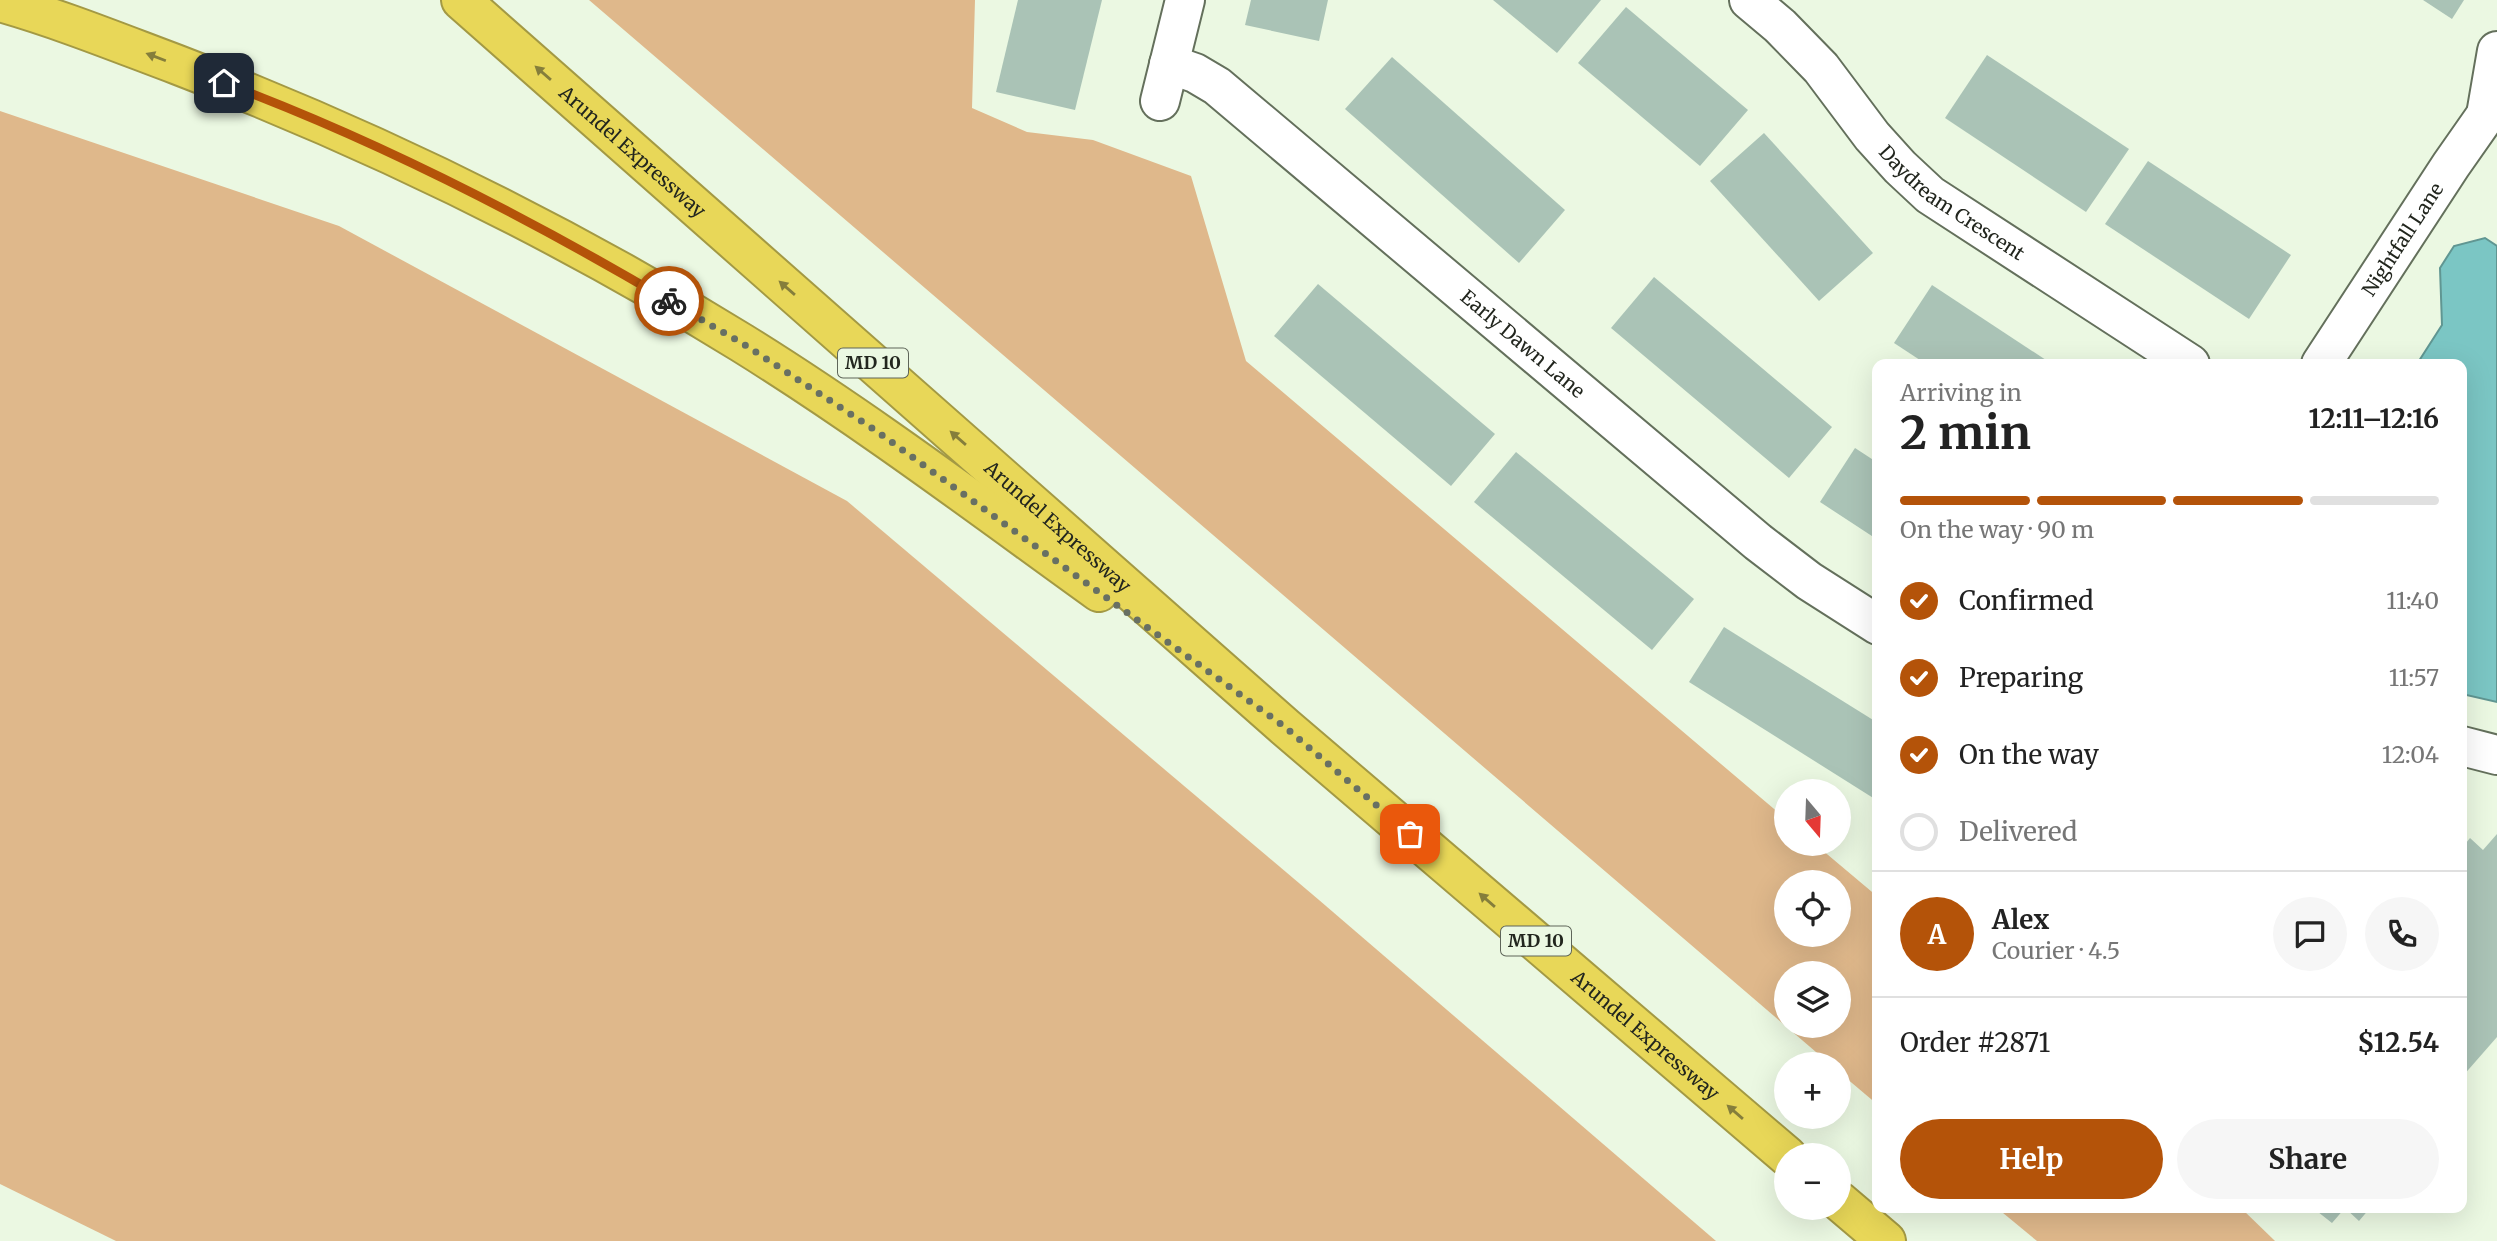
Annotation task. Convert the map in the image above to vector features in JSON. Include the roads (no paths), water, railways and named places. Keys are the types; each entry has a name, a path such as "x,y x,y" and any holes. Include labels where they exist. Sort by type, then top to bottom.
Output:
{"highway":[{"name":"Arundel Expressway","path":"461,0 1285,727 1774,1145"},
{"path":"0,2 236,88 351,136 486,199 603,262 742,343 875,430 1285,727"},
{"path":"1851,1211 1886,1241"}],"street":[{"path":"1160,102 1185,0"},
{"name":"Daydream Crescent","path":"1749,0 1780,26 1821,68 1872,135 1900,167 1930,195 2182,359"},
{"name":"Nightfall Lane","path":"2324,359 2491,111 2497,51"},
{"name":"Early Dawn Lane","path":"1169,64 1195,73 1217,86 1758,542 1810,581 1872,621"},
{"path":"2467,747 2497,755"}],"water":[{"path":"2485,238 2497,246 2497,702 2467,695 2467,359 2420,359 2442,325 2440,268 2454,246"}]}
